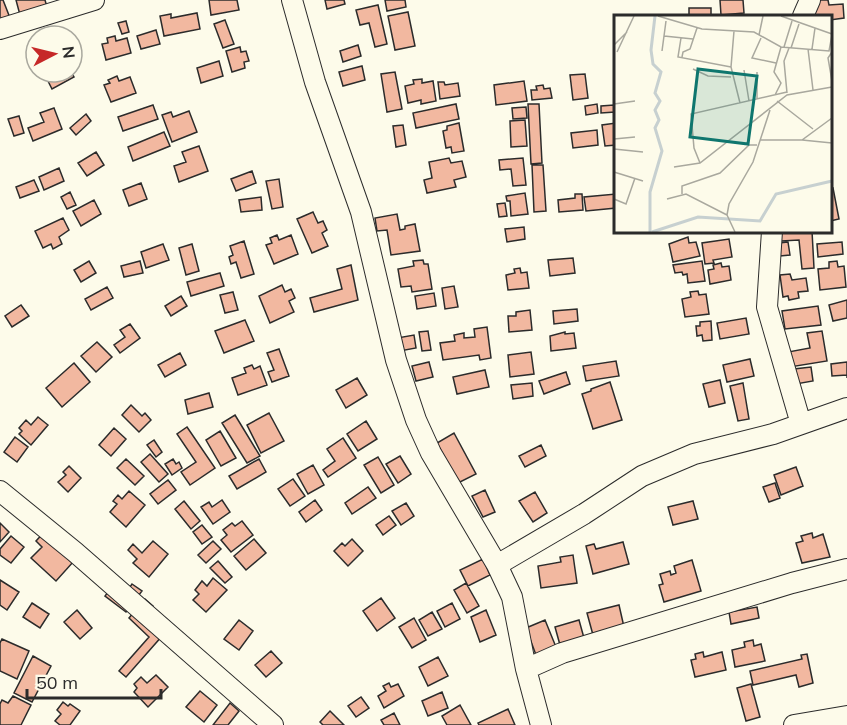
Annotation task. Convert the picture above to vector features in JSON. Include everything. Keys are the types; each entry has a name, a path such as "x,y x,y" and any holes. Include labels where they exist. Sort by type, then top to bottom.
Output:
{"street":[{"path":"0,29 94,0"},
{"path":"292,0 318,92 361,212 396,360 416,420 432,453 497,564 512,597 526,669 541,725"},
{"path":"803,15 810,0"},
{"path":"772,232 767,307 801,424"},
{"path":"497,564 584,514 642,476 694,454 773,434 847,408"},
{"path":"0,491 83,559 273,725"},
{"path":"526,669 562,653 792,583 847,569"},
{"path":"794,725 847,716"}],"building":[{"path":"0,0 3,0 10,18 0,23"},
{"path":"16,0 45,0 47,7 20,15"},
{"path":"209,0 237,0 239,10 211,15"},
{"path":"325,0 344,0 345,4 327,9"},
{"path":"385,0 405,0 406,7 387,11"},
{"path":"720,0 743,0 744,13 721,15"},
{"path":"819,0 828,0 829,5 843,4 844,18 832,20 832,15 814,15 813,4 819,3"},
{"path":"378,5 387,44 375,47 369,23 360,25 356,10"},
{"path":"689,8 711,8 711,15 689,15"},
{"path":"408,12 415,46 395,50 388,16"},
{"path":"197,13 200,29 164,36 160,16 171,14 171,18"},
{"path":"225,20 234,44 223,48 214,24"},
{"path":"126,21 129,32 122,34 118,23"},
{"path":"156,30 160,44 141,49 137,36"},
{"path":"115,36 116,41 127,38 131,53 106,60 102,44 108,43 107,38"},
{"path":"358,45 361,56 343,62 340,51"},
{"path":"240,47 241,52 246,51 249,61 244,62 245,68 232,72 226,51"},
{"path":"219,61 223,76 201,83 197,68"},
{"path":"362,66 365,80 343,86 339,72"},
{"path":"395,72 402,109 387,112 381,74"},
{"path":"585,74 588,98 573,100 570,75"},
{"path":"117,76 119,81 130,77 136,93 111,102 104,85 110,83 108,80"},
{"path":"422,79 422,83 433,81 436,101 421,104 421,100 408,103 405,86 414,84 413,80"},
{"path":"524,81 527,101 496,105 494,85"},
{"path":"438,82 444,82 445,85 458,83 460,96 440,99"},
{"path":"50,84 61,84 52,89"},
{"path":"543,85 544,89 550,88 552,98 532,100 531,90 537,90 536,86"},
{"path":"456,104 459,119 416,128 413,113"},
{"path":"528,104 539,104 542,163 531,164"},
{"path":"597,104 598,113 586,115 585,106"},
{"path":"153,105 158,119 123,131 118,117"},
{"path":"614,105 614,112 601,113 601,106"},
{"path":"526,107 527,118 513,119 512,108"},
{"path":"54,108 62,129 33,141 28,128 44,122 40,113"},
{"path":"189,111 197,132 172,142 162,115 171,112 173,117"},
{"path":"86,114 91,121 76,135 70,128"},
{"path":"19,116 24,133 14,136 8,119"},
{"path":"525,120 527,146 511,147 510,121"},
{"path":"459,123 464,151 452,153 451,147 446,148 443,131 447,130 447,126"},
{"path":"614,123 614,145 605,146 602,125"},
{"path":"403,125 406,145 396,147 393,126"},
{"path":"597,130 598,145 573,148 571,133"},
{"path":"164,132 170,146 133,161 128,147"},
{"path":"199,146 208,171 179,182 174,166 186,162 182,152"},
{"path":"96,152 104,165 87,176 78,163"},
{"path":"449,158 451,163 462,161 466,177 454,180 456,187 427,193 424,180 432,178 429,162"},
{"path":"523,158 526,185 513,186 511,169 500,170 499,160"},
{"path":"532,165 543,165 546,211 534,212"},
{"path":"59,168 64,181 44,190 39,177"},
{"path":"252,171 256,183 236,191 231,179"},
{"path":"279,179 283,207 272,209 266,181"},
{"path":"34,180 39,191 20,198 16,187"},
{"path":"141,183 147,199 129,206 123,190"},
{"path":"832,188 839,219 832,221"},
{"path":"70,192 76,205 67,209 61,197"},
{"path":"525,193 528,214 511,216 510,201 507,201 506,196"},
{"path":"575,194 582,194 583,210 559,212 558,200 575,198"},
{"path":"614,194 614,208 586,211 584,197"},
{"path":"261,197 262,210 241,212 239,200"},
{"path":"94,200 101,214 81,226 73,211"},
{"path":"505,203 507,216 499,217 497,204"},
{"path":"313,212 318,223 323,221 327,230 322,233 328,246 312,253 297,219"},
{"path":"397,214 400,230 405,229 405,226 415,224 420,251 391,255 387,230 377,231 375,218"},
{"path":"63,218 69,230 59,237 62,244 53,249 51,244 43,248 35,231"},
{"path":"524,227 525,239 507,242 505,229"},
{"path":"780,232 812,232 814,268 802,269 799,240 781,241"},
{"path":"277,235 279,240 291,235 298,254 274,264 266,245 272,243 270,238"},
{"path":"688,237 689,243 696,242 700,256 673,262 669,244"},
{"path":"729,239 732,257 713,260 714,263 705,264 702,243"},
{"path":"244,241 254,274 241,278 236,262 231,264 229,257 233,255 230,246"},
{"path":"788,242 790,255 780,256 779,243"},
{"path":"842,242 843,254 818,257 817,244"},
{"path":"163,244 169,260 146,268 141,252"},
{"path":"192,244 199,271 186,275 179,248"},
{"path":"573,258 575,273 550,276 548,260"},
{"path":"423,260 424,264 428,264 432,289 412,292 411,286 401,287 398,269 414,266 413,261"},
{"path":"89,261 96,273 81,282 74,270"},
{"path":"140,261 143,273 124,277 121,266"},
{"path":"702,261 705,281 688,283 687,274 675,273 673,265"},
{"path":"837,261 838,267 844,266 846,287 820,290 818,269 829,268 829,262"},
{"path":"721,263 722,267 729,266 731,280 710,284 708,270 714,269 713,265"},
{"path":"351,265 358,300 314,312 310,298 342,289 337,269"},
{"path":"520,268 521,273 527,272 529,288 508,290 506,275 515,273 514,269"},
{"path":"220,273 224,286 191,296 187,282"},
{"path":"790,274 792,280 806,278 808,291 798,292 799,298 789,300 788,296 783,297 780,275"},
{"path":"282,285 285,292 291,289 295,298 289,301 294,312 270,323 259,296"},
{"path":"454,286 458,307 445,309 442,288"},
{"path":"107,287 113,298 91,310 85,299"},
{"path":"698,291 699,295 706,294 709,314 685,317 682,299 691,297 690,292"},
{"path":"233,292 238,310 225,313 220,295"},
{"path":"434,293 436,306 417,309 415,296"},
{"path":"181,296 187,306 171,316 165,306"},
{"path":"847,300 847,318 833,321 829,305"},
{"path":"21,305 29,316 12,327 5,316"},
{"path":"818,306 821,325 785,329 782,311"},
{"path":"577,309 578,321 554,324 553,311"},
{"path":"530,310 532,330 509,332 508,316 516,316 516,312"},
{"path":"746,318 749,334 720,339 717,323"},
{"path":"245,320 254,341 224,353 215,331"},
{"path":"711,321 712,340 703,341 702,335 697,336 696,326 700,326 700,322"},
{"path":"130,324 140,338 120,353 114,345 125,337 120,330"},
{"path":"487,327 491,358 480,360 479,355 443,360 440,343 455,341 454,335 464,333 464,338 475,337 474,329"},
{"path":"428,331 431,350 422,351 419,332"},
{"path":"822,331 827,361 790,367 788,352 810,348 807,333"},
{"path":"565,332 565,334 574,333 576,348 551,351 550,336"},
{"path":"414,335 416,348 400,351 397,338"},
{"path":"97,342 112,357 96,372 81,356"},
{"path":"279,349 289,376 272,382 268,372 274,370 267,353"},
{"path":"531,352 534,374 510,377 508,355"},
{"path":"180,353 186,365 165,377 158,365"},
{"path":"750,359 754,376 727,382 723,365"},
{"path":"616,361 619,376 586,381 583,366"},
{"path":"429,362 433,377 416,381 412,366"},
{"path":"847,362 847,375 832,376 831,364"},
{"path":"74,363 90,382 62,407 46,388"},
{"path":"252,365 254,369 260,366 267,385 238,395 232,378 246,373 244,368"},
{"path":"811,367 813,381 796,384 794,369"},
{"path":"485,370 489,387 457,394 453,377"},
{"path":"566,372 570,384 544,394 539,381"},
{"path":"357,378 367,395 346,408 336,390"},
{"path":"720,380 725,403 709,407 703,384"},
{"path":"610,382 622,420 593,429 582,394"},
{"path":"532,383 533,396 513,399 511,385"},
{"path":"743,383 749,419 738,421 730,386"},
{"path":"209,393 213,407 188,414 185,400"},
{"path":"131,405 142,416 145,413 151,420 139,432 122,415"},
{"path":"269,413 284,441 261,453 247,425"},
{"path":"235,415 260,456 247,463 222,423"},
{"path":"38,417 48,425 31,445 19,434 22,431 19,428 26,420 31,425"},
{"path":"366,421 377,439 358,451 347,434"},
{"path":"187,427 215,468 190,485 181,472 196,462 177,434"},
{"path":"114,428 126,439 111,456 99,445"},
{"path":"220,431 236,458 221,466 206,440"},
{"path":"454,433 476,474 458,483 437,443"},
{"path":"15,437 28,447 17,462 4,452"},
{"path":"343,438 356,458 328,477 323,470 335,461 327,449"},
{"path":"154,440 162,452 156,457 147,445"},
{"path":"541,445 546,456 525,467 519,456"},
{"path":"150,454 168,474 159,482 141,462"},
{"path":"400,456 411,474 398,483 386,464"},
{"path":"378,457 394,485 381,493 364,465"},
{"path":"126,459 144,476 135,485 117,468"},
{"path":"173,459 176,464 179,462 182,468 172,475 165,464"},
{"path":"259,459 266,472 237,489 229,476"},
{"path":"313,465 324,485 308,494 297,474"},
{"path":"69,466 81,478 68,492 58,482 66,475 63,472"},
{"path":"796,467 803,486 781,495 774,475"},
{"path":"293,479 305,496 290,506 278,489"},
{"path":"168,480 176,490 158,504 150,494"},
{"path":"775,483 780,498 769,502 763,487"},
{"path":"368,487 376,498 352,514 345,503"},
{"path":"485,490 495,512 483,517 472,496"},
{"path":"129,491 145,505 126,527 110,512 117,504 113,501 118,495 122,499"},
{"path":"535,492 547,513 533,522 519,501"},
{"path":"222,500 230,512 213,524 201,507 209,502 212,507"},
{"path":"315,500 322,510 306,522 299,512"},
{"path":"184,501 200,521 191,529 175,509"},
{"path":"693,501 698,519 673,525 668,507"},
{"path":"406,503 414,516 401,525 392,511"},
{"path":"389,516 396,525 383,535 376,525"},
{"path":"242,521 253,535 231,552 221,540 227,535 223,530 232,523 235,526"},
{"path":"0,523 9,532 0,542"},
{"path":"202,525 212,537 202,544 193,532"},
{"path":"47,529 83,551 56,581 31,558 42,547 36,541"},
{"path":"812,533 813,538 823,534 830,557 802,563 796,543 803,541 801,536"},
{"path":"11,536 24,547 11,563 0,555 0,549"},
{"path":"254,539 266,553 246,570 234,556"},
{"path":"352,539 363,551 348,566 334,551 342,543 345,546"},
{"path":"153,541 168,554 149,577 133,563 137,559 128,550 133,544 142,553"},
{"path":"213,541 221,549 206,563 198,555"},
{"path":"623,542 629,564 593,574 586,546 594,544 596,549"},
{"path":"573,555 577,583 541,588 538,566 561,562 560,557"},
{"path":"483,559 490,575 468,586 460,570"},
{"path":"692,560 701,591 664,602 659,585 663,584 660,574 670,571 671,575 676,573 674,566"},
{"path":"218,561 232,577 225,583 210,568"},
{"path":"213,578 227,590 206,612 193,600 199,594 195,590 202,581 207,586"},
{"path":"0,580 19,592 7,610 0,605"},
{"path":"466,583 479,606 467,613 454,590"},
{"path":"132,584 142,591 126,612 105,596 111,588 123,597"},
{"path":"381,598 395,618 377,631 363,611"},
{"path":"145,599 153,606 143,618 170,627 126,677 119,671 149,637 129,618"},
{"path":"32,603 49,614 40,628 23,617"},
{"path":"452,603 460,619 445,627 437,611"},
{"path":"619,605 624,627 593,635 587,613"},
{"path":"757,607 759,618 731,624 729,612"},
{"path":"77,610 92,628 80,639 64,622"},
{"path":"486,610 496,635 480,642 471,617"},
{"path":"432,612 442,629 428,636 419,620"},
{"path":"414,618 426,640 412,648 399,627"},
{"path":"239,620 253,631 239,650 224,639"},
{"path":"545,620 556,647 536,655 526,628"},
{"path":"579,620 584,638 560,645 555,627"},
{"path":"2,639 29,651 17,679 0,671"},
{"path":"753,640 754,646 761,644 765,661 735,667 732,650 745,647 744,642"},
{"path":"271,651 282,663 266,677 255,665"},
{"path":"703,652 704,657 722,652 726,670 695,677 691,660 696,659 695,654"},
{"path":"807,654 813,683 799,687 796,675 753,685 750,671 802,659 801,655"},
{"path":"33,656 51,666 32,702 14,693"},
{"path":"438,657 448,676 428,686 419,667"},
{"path":"156,675 168,687 148,707 134,692 137,688 134,684 141,677 147,683"},
{"path":"389,683 391,687 398,684 404,696 384,708 378,696 386,691 383,686"},
{"path":"751,684 760,717 746,721 737,688"},
{"path":"200,691 217,705 204,722 186,707"},
{"path":"442,692 448,708 428,716 422,701"},
{"path":"13,696 31,705 21,725 0,725 0,704 2,700 8,703"},
{"path":"361,697 369,708 356,717 348,706"},
{"path":"63,702 80,711 70,725 60,725 55,721 61,714 57,710"},
{"path":"230,703 239,711 228,725 213,725"},
{"path":"460,705 471,725 447,725 442,716"},
{"path":"508,709 515,725 479,725 478,723"},
{"path":"330,711 344,725 323,725 320,722"},
{"path":"394,713 400,725 384,725 381,720"}]}
